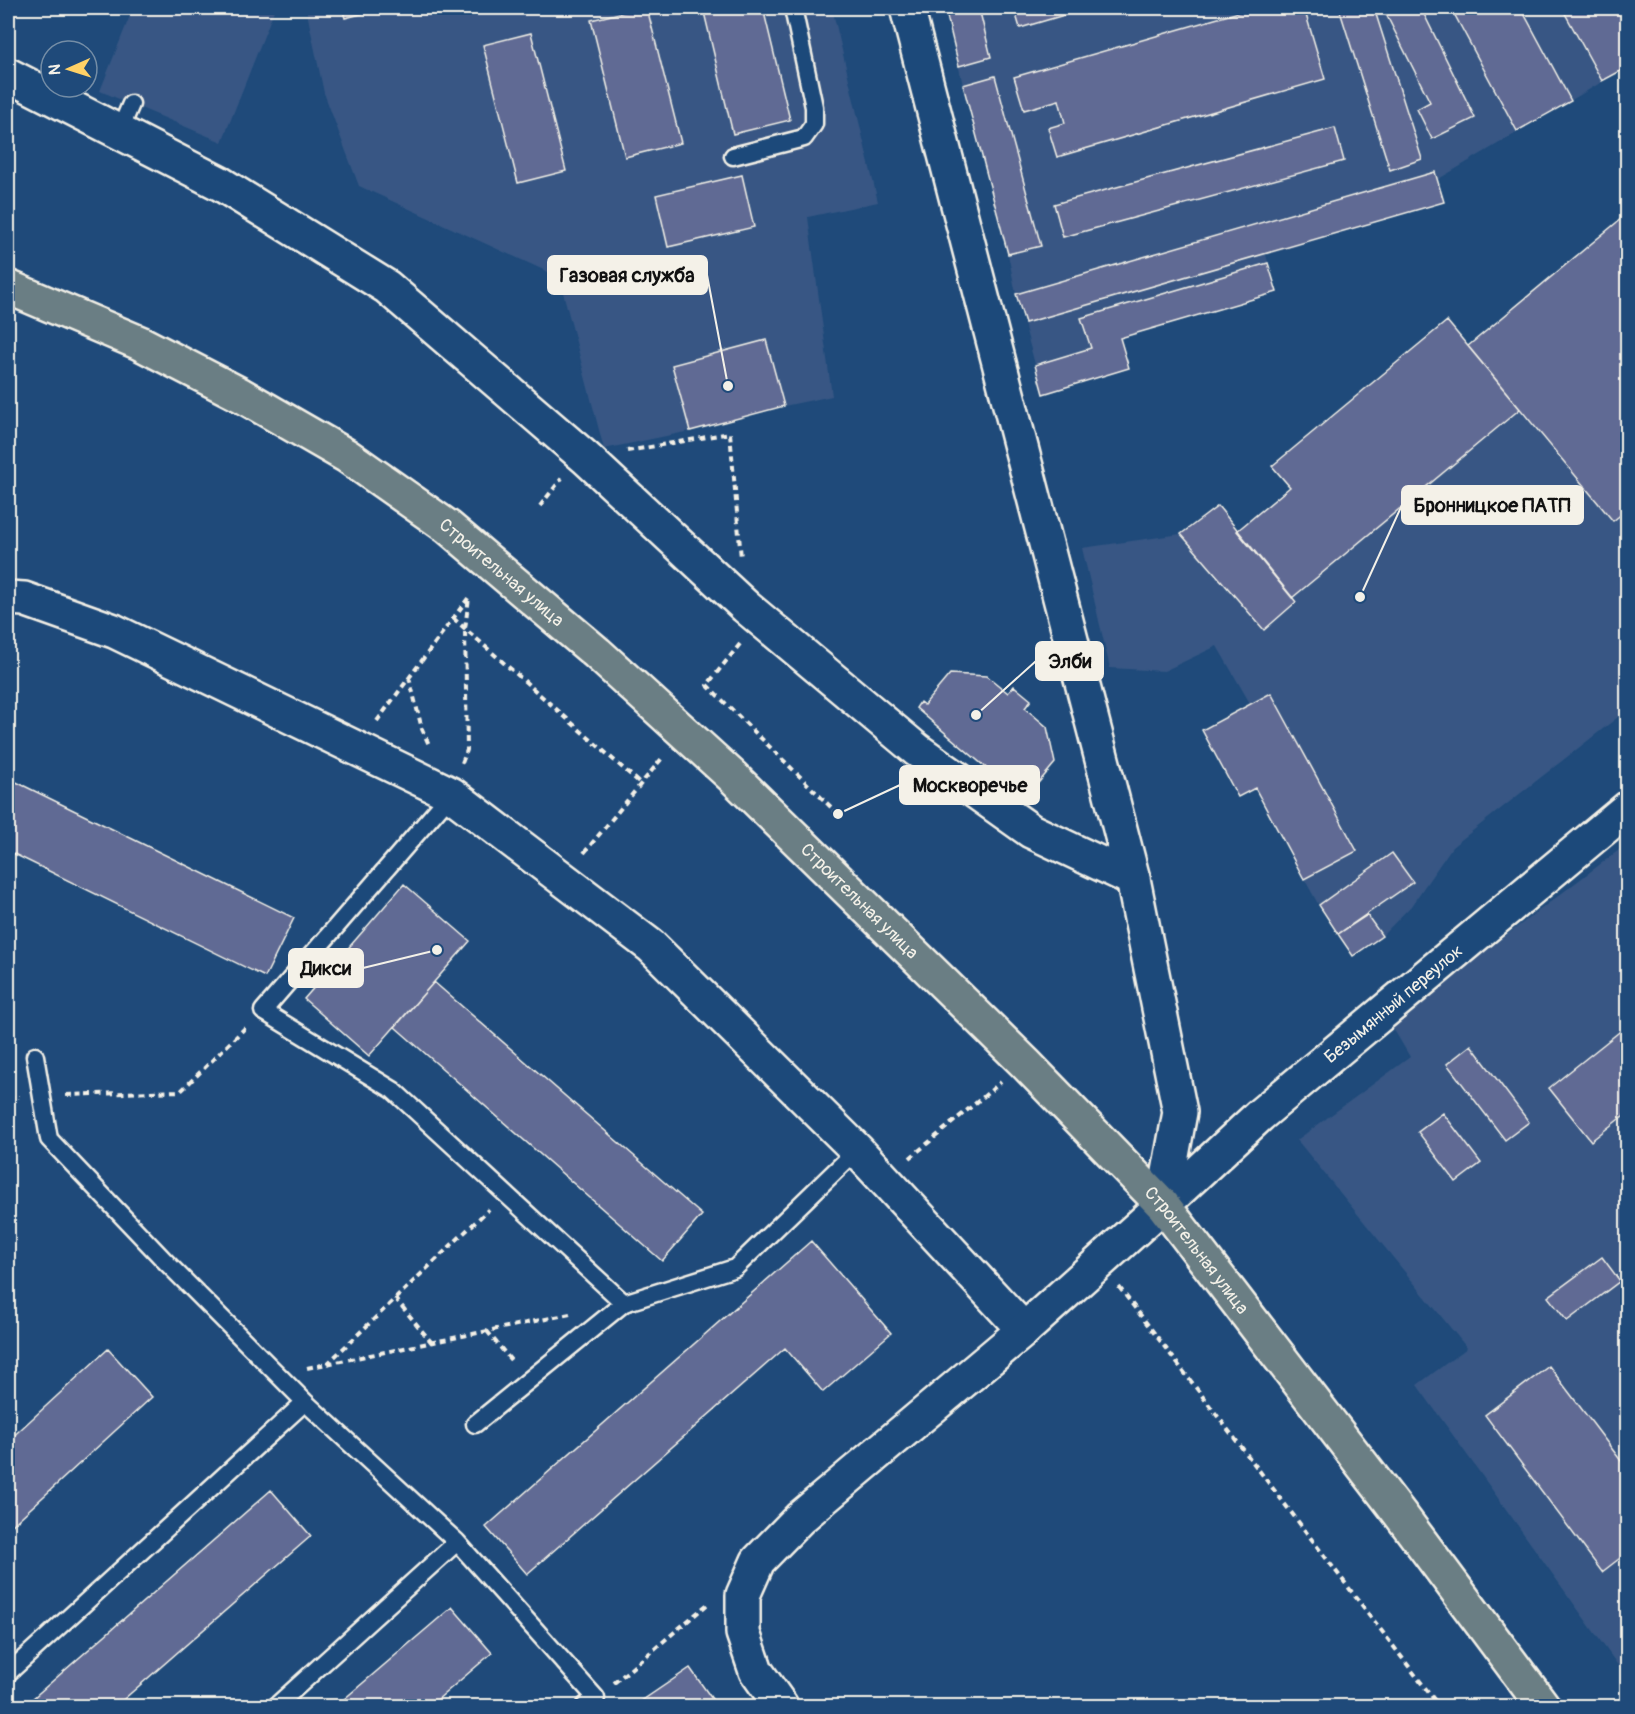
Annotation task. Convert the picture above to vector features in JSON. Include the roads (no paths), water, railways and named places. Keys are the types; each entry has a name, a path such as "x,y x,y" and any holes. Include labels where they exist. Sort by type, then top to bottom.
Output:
{"highway":[{"name":"Строительная улица","path":"8,287 140,344 241,395 347,456 448,527 597,653 733,777 1024,1063 1163,1205 1393,1505 1543,1707"}],"street":[{"path":"907,8 1133,879 1180,1112 1163,1205"},
{"path":"8,75 125,118 221,184 387,287 586,458 746,607 917,750 1031,831 1133,879"},
{"path":"13,596 114,631 451,794 651,946 857,1150 1024,1330"},
{"name":"Безымянный переулок","path":"781,1707 756,1671 743,1633 743,1595 758,1561 800,1518 1024,1330 1260,1115 1628,808"}],"lane":[{"path":"733,156 804,138 814,124 814,107 793,8"},
{"path":"451,794 263,1011 393,1090 624,1303"},
{"path":"35,1056 49,1139 277,1375 457,1542 591,1702"},
{"path":"475,1424 624,1303 735,1268 857,1150"},
{"path":"8,1673 305,1402"},
{"path":"276,1707 457,1542"}],"place":[{"name":"Газовая служба","path":"728,386"},
{"name":"Бронницкое ПАТП","path":"1360,597"},
{"name":"Элби","path":"976,715"},
{"name":"Москворечье","path":"838,814"},
{"name":"Дикси","path":"437,950"}]}
